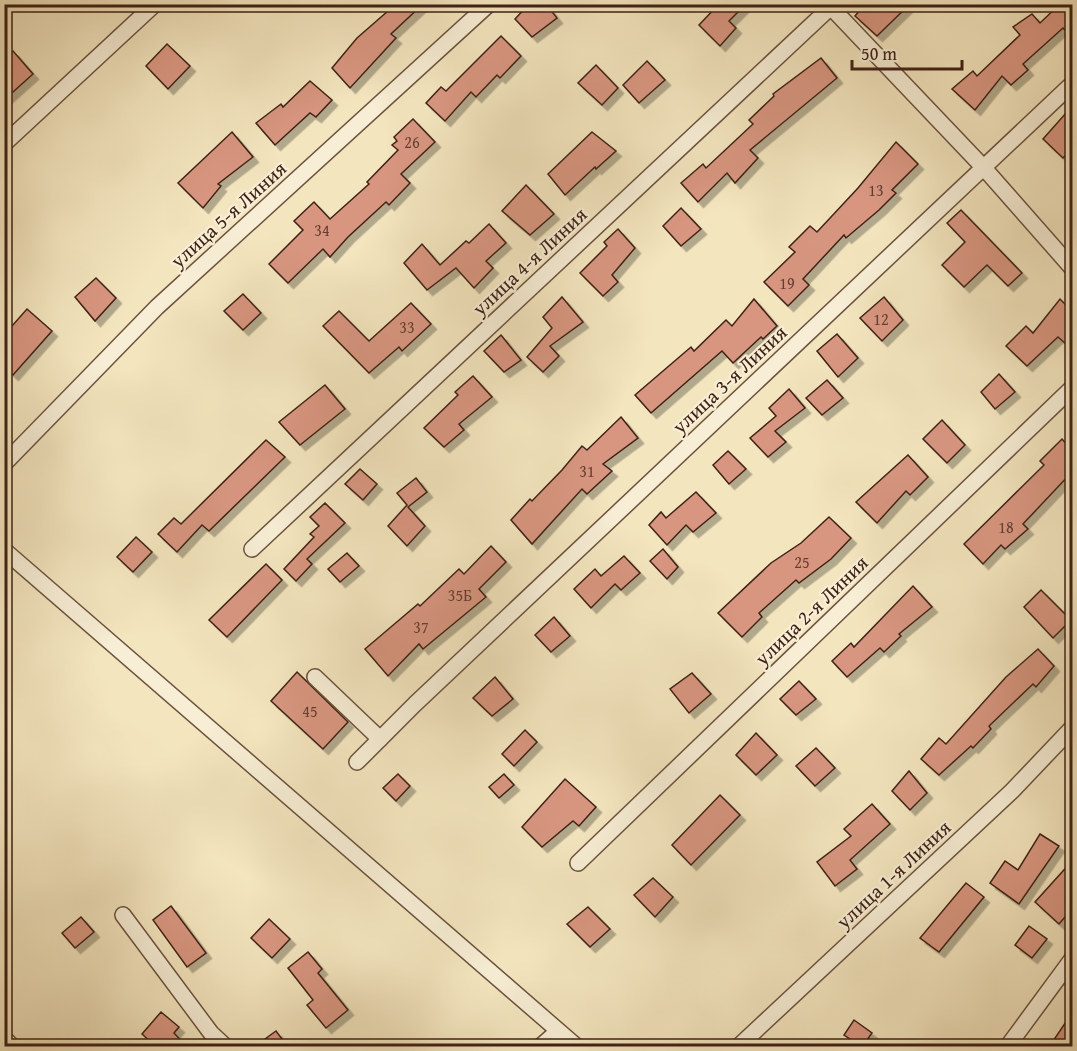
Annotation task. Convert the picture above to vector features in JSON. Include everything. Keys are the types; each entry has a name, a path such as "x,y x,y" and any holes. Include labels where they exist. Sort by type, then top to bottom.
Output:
{"street":[{"path":"4,144 155,4"},
{"name":"улица 5-я Линия","path":"4,464 157,308 489,4"},
{"path":"831,5 984,168 1072,268"},
{"name":"улица 4-я Линия","path":"252,549 831,5"},
{"name":"улица 3-я Линия","path":"357,762 415,704 1072,84"},
{"name":"улица 2-я Линия","path":"578,863 1072,388"},
{"path":"4,550 576,1047"},
{"path":"315,677 380,739"},
{"name":"улица 1-я Линия","path":"739,1047 1012,791 1072,728"},
{"path":"123,915 211,1034 225,1047"},
{"path":"1008,1047 1072,959"},
{"path":"540,1047 558,1031"},
{"path":"4,1038 12,1047"}],"building":[{"path":"396,4 423,4 391,34 396,38 350,88 332,68 357,38"},
{"path":"529,4 546,4 557,18 532,37 515,19"},
{"path":"719,4 746,4 729,21 736,28 720,46 699,25"},
{"path":"865,4 910,4 877,36 855,16"},
{"path":"1060,4 1072,4 1072,38 1063,28 1023,64 1028,70 1011,85 1002,76 975,110 952,89 973,71 977,76 1020,35 1013,27 1032,14 1040,23"},
{"path":"501,36 521,56 500,78 497,75 476,97 471,92 445,121 426,103 441,87 446,91"},
{"path":"167,44 190,66 168,89 146,66"},
{"path":"13,51 33,74 4,100 4,59"},
{"path":"821,58 837,78 750,150 758,158 735,183 727,173 698,202 681,183 703,164 706,168 753,124 749,120 774,96 773,94"},
{"path":"647,61 665,80 639,103 623,85"},
{"path":"596,65 618,88 602,105 578,83"},
{"path":"310,81 332,100 316,117 310,113 275,145 256,123 281,104 283,107"},
{"path":"1066,113 1072,119 1072,148 1063,158 1043,139"},
{"path":"413,119 435,142 401,174 410,183 389,205 386,202 348,237 330,257 323,249 288,283 269,264 303,230 294,221 314,202 330,219 369,184 367,182 398,150 392,145 397,141 394,137"},
{"path":"232,132 253,157 218,184 221,186 203,208 178,183"},
{"path":"592,132 616,151 565,195 548,174"},
{"path":"896,142 918,164 892,190 896,193 879,210 846,238 844,235 803,279 809,285 788,306 764,282 795,252 789,247 810,226 817,232"},
{"path":"526,185 554,214 530,235 502,211"},
{"path":"681,208 701,229 681,246 663,226"},
{"path":"961,210 1022,273 1008,286 987,265 964,287 942,265 965,242 947,223"},
{"path":"489,224 506,243 486,261 493,268 474,288 456,268 427,290 404,263 422,244 440,265"},
{"path":"618,229 635,248 612,275 618,282 603,296 580,273 607,246 604,242"},
{"path":"96,278 116,298 95,321 75,297"},
{"path":"243,294 261,313 243,330 224,311"},
{"path":"562,297 583,322 550,346 559,356 543,372 527,357 552,328 543,317"},
{"path":"884,297 903,320 882,341 860,318"},
{"path":"754,299 777,326 763,339 761,337 733,363 722,351 651,413 635,395 691,347 694,351 726,320 732,326"},
{"path":"1060,299 1072,311 1072,338 1067,345 1058,337 1027,366 1006,346 1026,326 1033,333"},
{"path":"411,303 431,324 402,351 399,347 369,373 323,326 339,311 369,341"},
{"path":"27,309 52,331 13,375 4,367 4,335"},
{"path":"837,334 858,358 838,377 817,351"},
{"path":"501,335 521,360 504,372 484,351"},
{"path":"999,374 1015,392 995,409 981,392"},
{"path":"473,376 492,397 459,424 464,430 444,447 424,428 458,395 455,392"},
{"path":"827,380 843,398 822,415 806,398"},
{"path":"325,385 345,409 300,445 279,422"},
{"path":"789,389 805,408 775,431 786,442 768,457 750,438 776,416 769,408"},
{"path":"621,417 638,438 603,464 612,471 587,494 582,489 532,544 511,520 562,470 582,446 587,450"},
{"path":"942,420 965,445 947,463 923,439"},
{"path":"1062,439 1072,450 1072,472 1023,524 1028,529 1005,549 1001,545 983,564 964,544 1044,465 1040,461"},
{"path":"266,440 285,457 209,531 202,525 177,552 158,534 174,518 181,524"},
{"path":"728,451 746,469 729,484 713,465"},
{"path":"908,455 928,477 910,495 906,491 877,523 856,502"},
{"path":"360,469 377,484 363,500 345,484"},
{"path":"416,478 427,492 408,507 425,526 407,546 388,526 407,505 397,493"},
{"path":"696,492 716,513 693,532 686,525 667,545 649,525 661,512 666,518"},
{"path":"325,503 345,523 307,559 312,564 296,581 284,569 314,537 310,534 319,526 310,517"},
{"path":"829,517 851,538 831,559 799,583 796,580 759,613 762,617 742,637 718,613 771,563 801,543"},
{"path":"136,537 152,552 133,572 117,557"},
{"path":"491,546 506,562 479,589 486,597 423,649 419,644 388,676 365,649 418,604 420,606 459,569 464,574"},
{"path":"663,549 678,567 667,579 650,561"},
{"path":"347,553 359,566 340,582 328,569"},
{"path":"624,556 640,573 621,590 615,584 591,608 574,589 595,569 601,576"},
{"path":"266,564 282,580 227,637 209,620"},
{"path":"913,586 932,607 899,634 901,636 884,652 880,648 847,677 832,661 851,643 854,647"},
{"path":"1041,590 1071,620 1053,638 1024,607"},
{"path":"554,617 570,636 551,652 535,635"},
{"path":"1038,649 1054,666 1036,687 1033,684 989,726 991,729 973,748 971,746 939,775 921,759 939,738 946,744 1006,677"},
{"path":"297,672 348,722 323,749 271,701"},
{"path":"692,673 711,694 689,713 670,689"},
{"path":"495,677 513,699 492,716 473,698"},
{"path":"799,681 816,699 796,715 780,699"},
{"path":"525,730 537,742 514,766 502,754"},
{"path":"756,733 777,755 756,775 736,755"},
{"path":"816,748 835,768 815,786 796,766"},
{"path":"909,771 927,793 910,810 892,791"},
{"path":"398,774 410,786 396,801 383,788"},
{"path":"504,774 514,785 499,798 489,787"},
{"path":"565,779 596,807 579,826 573,821 542,847 522,827"},
{"path":"720,795 740,815 691,865 672,845"},
{"path":"872,804 890,824 850,860 857,869 835,886 817,862 851,836 844,829"},
{"path":"1040,834 1059,846 1019,904 990,883 1005,861 1018,870"},
{"path":"1072,861 1072,909 1059,924 1035,902"},
{"path":"653,878 673,897 655,917 634,895"},
{"path":"966,883 984,897 939,952 920,938"},
{"path":"171,906 206,953 187,967 153,920"},
{"path":"588,907 610,929 590,947 567,924"},
{"path":"81,917 94,932 75,948 62,933"},
{"path":"269,919 290,939 272,958 251,938"},
{"path":"1029,926 1047,939 1032,958 1015,945"},
{"path":"308,952 322,969 318,973 348,1010 326,1028 307,1005 313,1000 288,968"},
{"path":"161,1012 179,1027 174,1033 187,1047 156,1047 142,1034"},
{"path":"1072,1013 1072,1047 1049,1047"},
{"path":"854,1020 872,1033 862,1047 844,1035"},
{"path":"276,1031 288,1047 254,1047"}]}
